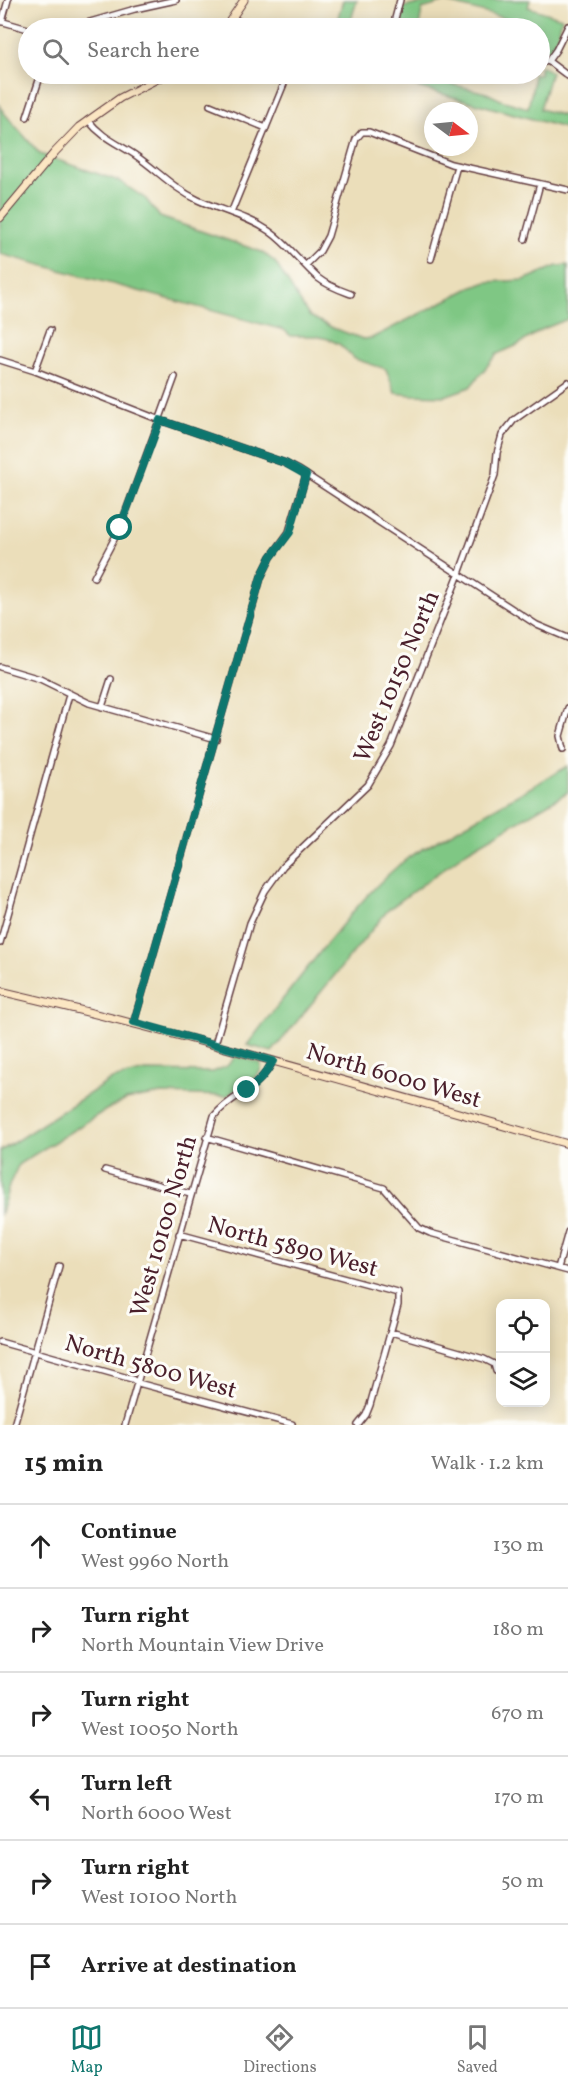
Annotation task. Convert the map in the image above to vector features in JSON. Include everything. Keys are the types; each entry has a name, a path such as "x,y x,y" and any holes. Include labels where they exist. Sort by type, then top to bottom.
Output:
{"street":[{"path":"8,0 1,21 18,26"},
{"path":"103,18 176,0"},
{"path":"234,18 244,0"},
{"path":"395,18 400,0"},
{"path":"550,58 568,26"},
{"path":"550,62 568,76"},
{"path":"27,117 38,84"},
{"path":"0,218 64,142 88,120 120,98 147,84"},
{"path":"231,213 284,84"},
{"path":"210,105 266,128"},
{"path":"88,120 102,136 134,154 179,190 267,230 283,241 324,282 351,294"},
{"path":"306,265 326,241 360,133 369,132 457,166 568,190"},
{"path":"431,258 457,166"},
{"path":"525,239 540,184"},
{"path":"35,371 50,330"},
{"path":"0,360 35,371 160,420 285,463 537,625 568,638"},
{"path":"94,577 120,528 175,377"},
{"name":"West 10150 North","path":"215,1044 250,923 265,891 283,866 368,785 391,746 459,574 495,475 497,453 502,435 514,420 568,382"},
{"path":"134,1022 261,577 271,557 290,532 306,475"},
{"path":"0,667 40,679 69,695 102,707 216,739"},
{"path":"102,707 111,679"},
{"path":"0,943 69,695"},
{"path":"563,749 560,736 568,708"},
{"name":"North 6000 West","path":"0,991 134,1022 568,1144"},
{"name":"West 10100 North","path":"125,1425 178,1234 214,1116 223,1104 257,1084 273,1061"},
{"path":"206,1137 384,1188 419,1228 430,1233 568,1271"},
{"path":"105,1170 190,1194"},
{"path":"558,1268 568,1232"},
{"name":"North 5890 West","path":"178,1234 398,1293 398,1305 391,1332"},
{"path":"14,1425 59,1266"},
{"path":"358,1425 370,1405 391,1332 484,1359 494,1364 496,1371"},
{"name":"North 5800 West","path":"0,1341 132,1379 138,1383 292,1424"}],"green space":[{"path":"343,0 357,0 352,18 338,18"},
{"path":"434,0 530,0 528,7 562,18 556,41 550,49 550,18 504,18 445,2 422,9 421,18 398,18 401,8 426,4"},
{"path":"406,84 451,84 487,93 528,108 533,84 547,84 540,109 568,117 568,129 478,104 478,102"},
{"path":"0,105 5,114 40,154 119,181 146,199 160,217 262,252 275,262 309,316 333,328 363,339 372,338 470,288 487,282 524,280 557,266 568,265 568,319 543,329 518,345 497,354 470,387 445,396 412,395 395,393 386,369 355,359 339,344 328,339 315,336 291,336 284,330 0,254"},
{"path":"568,766 568,792 469,850 388,910 272,1052 247,1045 344,923 374,888 397,867 409,857"},
{"path":"236,1056 261,1063 261,1070 256,1077 227,1096 161,1094 126,1100 104,1111 19,1164 10,1183 0,1216 0,1151 112,1079 146,1071 213,1072 227,1066"}],"route":[{"path":"120,528 160,420 285,463 306,475 290,532 271,557 261,577 134,1022 273,1061 257,1084 247,1090"}]}
